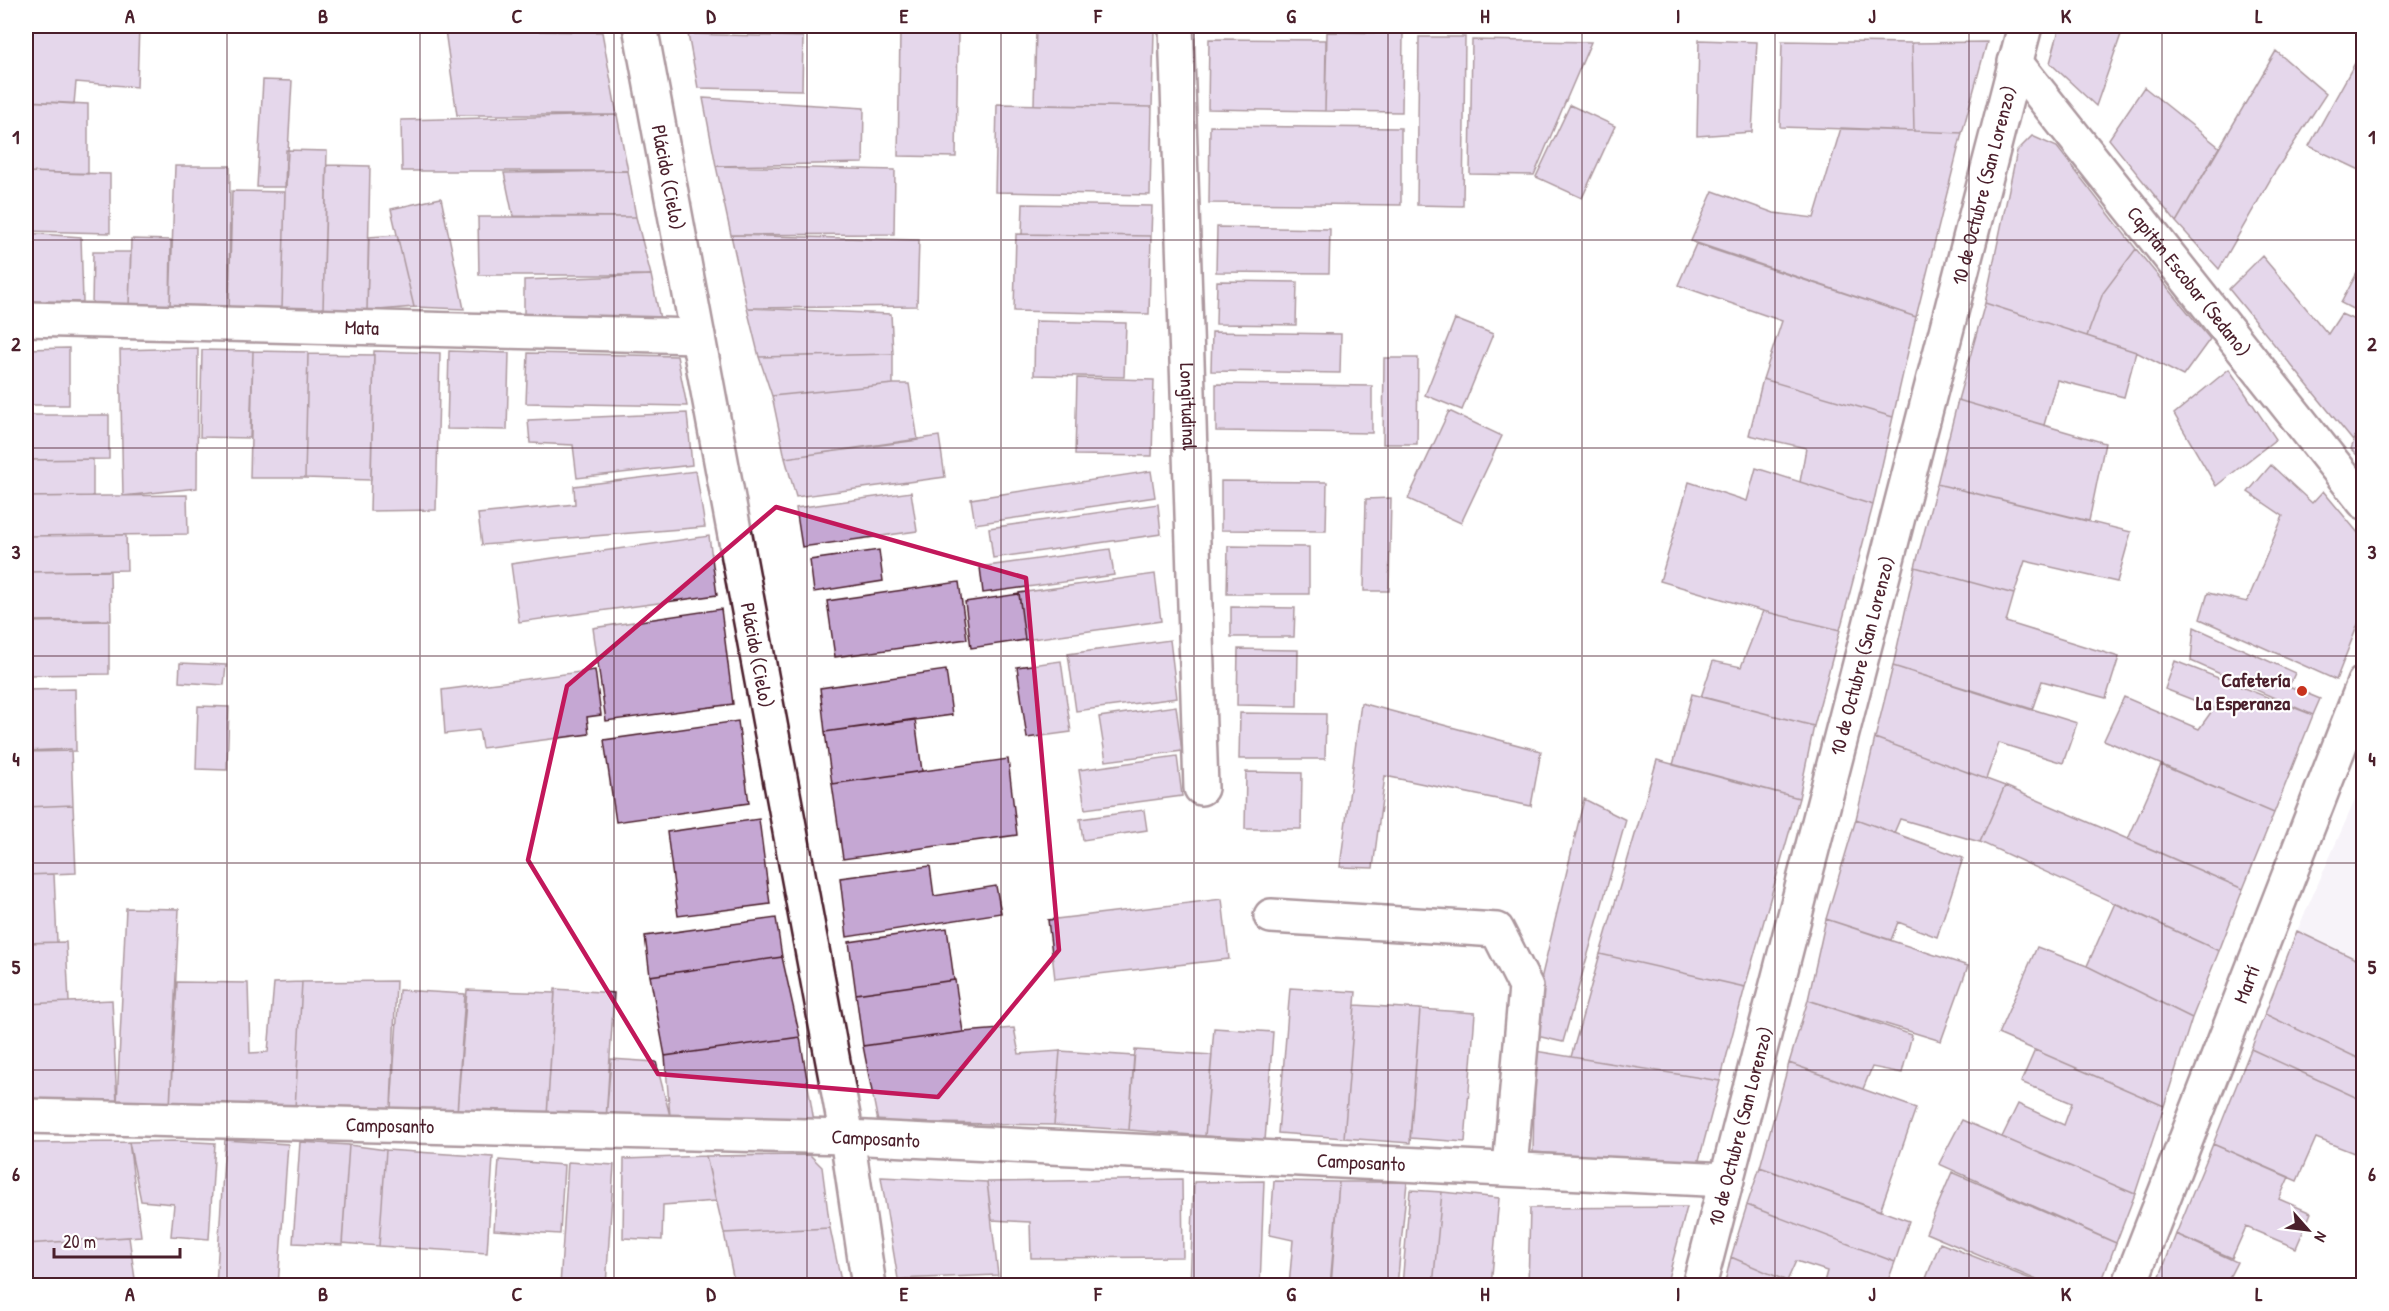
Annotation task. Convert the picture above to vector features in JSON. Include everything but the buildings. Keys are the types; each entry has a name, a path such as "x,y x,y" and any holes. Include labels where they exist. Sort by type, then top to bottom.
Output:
{"street":[{"name":"Plácido (Cielo)","path":"640,26 847,1137 869,1286"},
{"name":"Longitudinal","path":"1176,26 1201,788"},
{"name":"10 de Octubre (San Lorenzo)","path":"1700,1286 2025,26"},
{"name":"Capitán Escobar (Sedano)","path":"2015,62 2364,502"},
{"name":"Mata","path":"26,319 698,336"},
{"name":"Martí","path":"2129,1286 2364,683"},
{"path":"1271,916 1497,930 1526,987 1510,1168"},
{"name":"Camposanto","path":"26,1116 847,1137 1727,1180"}],"highlighted area":[{"path":"776,507 1026,578 1059,950 938,1097 658,1074 528,860 567,686"}],"shaded area":[{"path":"2363,782 2363,963 2297,931"}],"place":[{"name":"Cafetería La Esperanza","path":"2302,691"}]}
